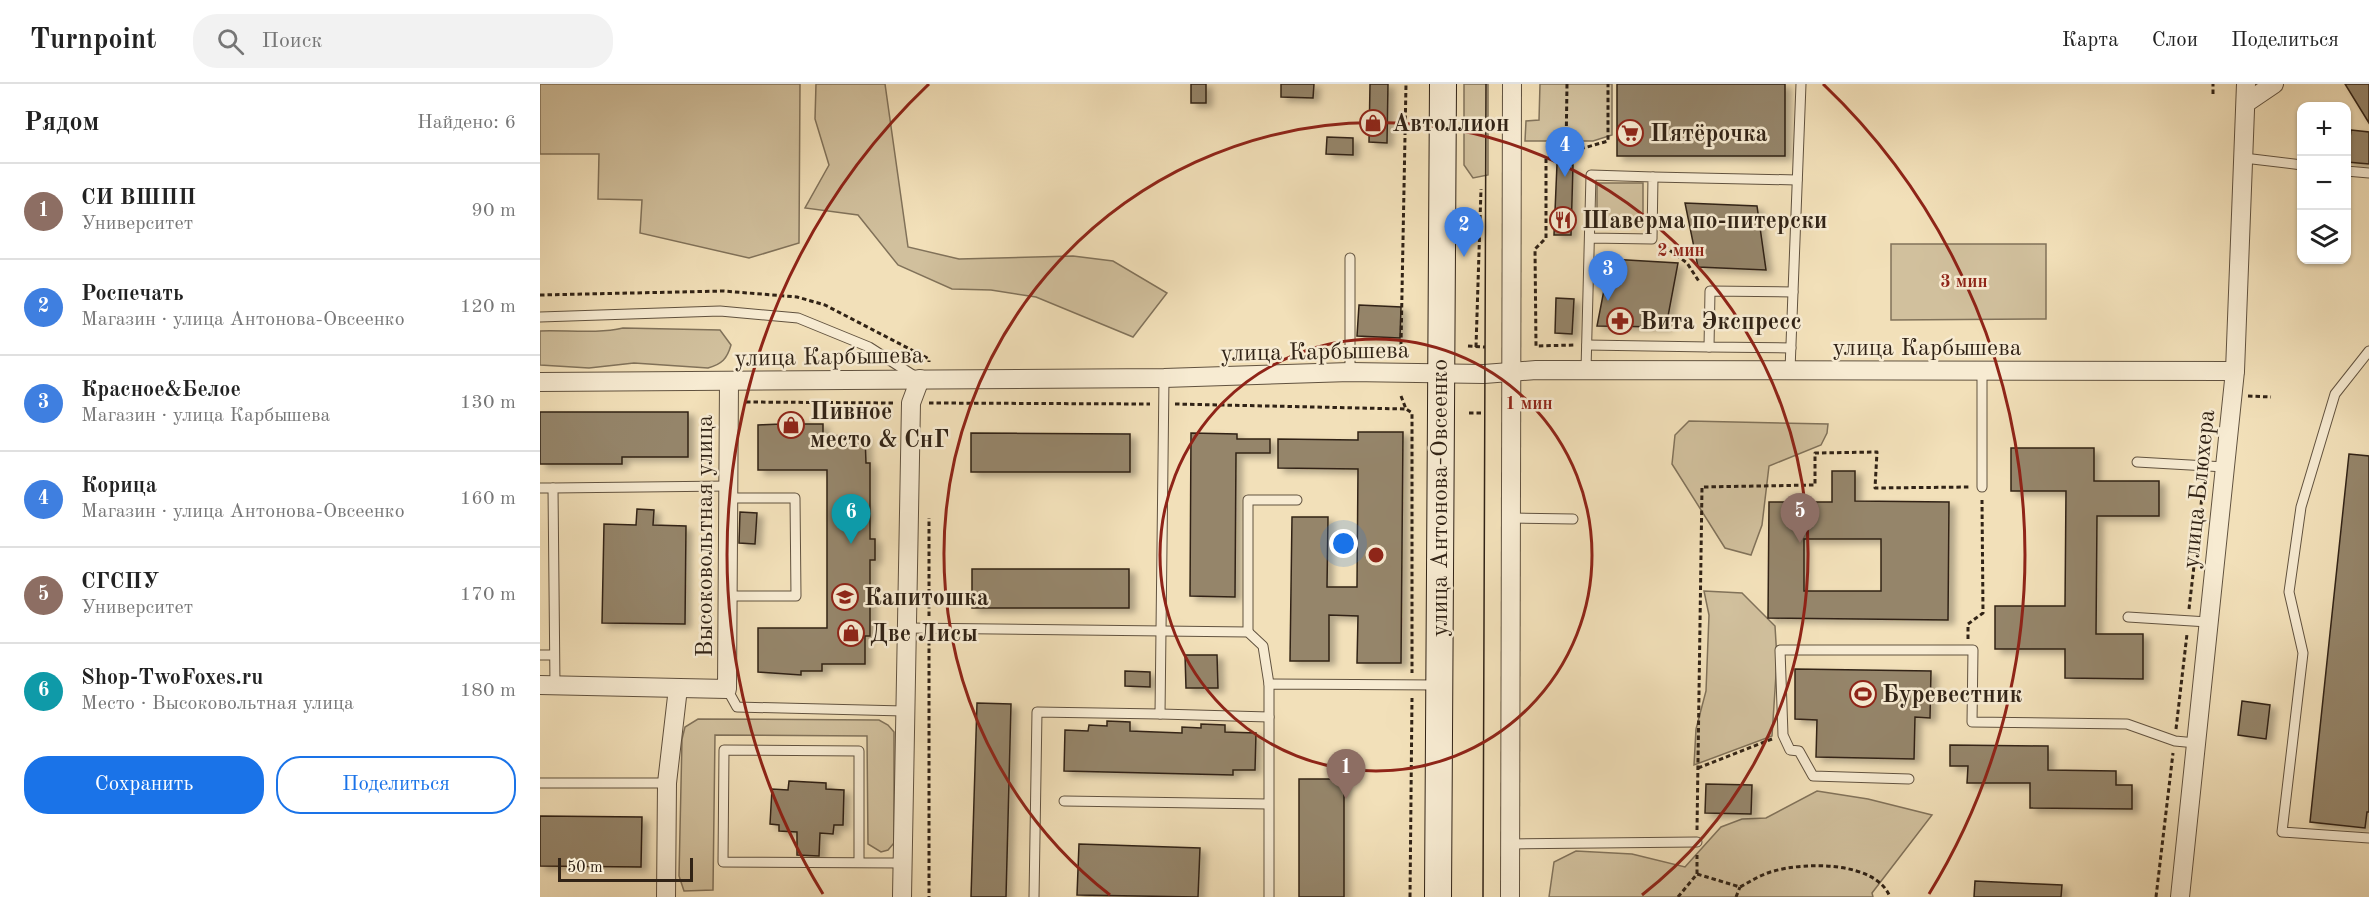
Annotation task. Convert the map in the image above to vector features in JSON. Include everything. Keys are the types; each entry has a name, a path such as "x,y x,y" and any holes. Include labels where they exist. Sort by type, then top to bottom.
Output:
{"main road":[{"name":"улица Антонова-Овсеенко","path":"1438,897 1440,89"}],"street":[{"path":"1510,897 1512,84"},
{"name":"улица Блюхера","path":"2180,897 2235,371 2246,84"},
{"path":"2246,103 2274,84"},
{"name":"улица Карбышева","path":"540,382 1164,378 1350,372 1484,374 1511,370 2235,371"},
{"path":"902,897 906,628 920,403 927,379"},
{"name":"Высоковольтная улица","path":"727,689 729,382"},
{"path":"547,685 727,689"},
{"name":"Высоковольтная улица","path":"666,897 667,783 678,688"}],"lane":[{"path":"1790,370 1801,84"},
{"path":"2244,158 2297,165"},
{"path":"2351,171 2369,173"},
{"path":"1586,370 1591,175 1797,180"},
{"path":"1590,238 1652,239 1653,177"},
{"path":"1350,258 1350,372"},
{"path":"1709,347 1710,291 1793,292"},
{"path":"540,316 720,310 798,318 869,347 927,379"},
{"path":"1587,345 1791,348"},
{"path":"2369,351 2335,394 2301,507 2289,592 2303,653 2282,832 2369,838"},
{"path":"1982,371 1982,487"},
{"path":"1160,714 1164,378"},
{"path":"2137,462 2225,467"},
{"path":"540,488 729,492 795,498 796,596 728,596"},
{"path":"547,685 554,655 553,488"},
{"path":"1248,632 1248,500 1297,500"},
{"path":"1510,518 1573,519"},
{"path":"2128,617 2208,622"},
{"path":"906,628 1248,632 1263,646 1269,684 1269,897"},
{"path":"1909,779 1813,776 1799,751 1790,750 1783,735 1780,650 1973,650 1972,722 2127,724 2175,741 2196,743"},
{"path":"540,655 554,655"},
{"path":"1269,684 1438,686"},
{"path":"727,689 736,707 904,711"},
{"path":"1034,897 1037,712 1269,717"},
{"path":"858,862 859,751 724,750 723,862 903,863"},
{"path":"540,783 667,783"},
{"path":"1064,801 1269,804"},
{"path":"1510,844 1697,842"}],"path":[{"path":"1401,345 1406,84"},
{"path":"1566,153 1567,84"},
{"path":"1587,345 1536,346 1535,249 1546,238 1546,158 1608,141 1608,84"},
{"path":"2213,84 2213,94"},
{"path":"1476,347 1481,189"},
{"path":"1652,239 1679,255 1710,291"},
{"path":"540,295 724,291 797,297 825,305 929,359 927,379 920,403"},
{"path":"1468,346 1485,347"},
{"path":"1401,396 1406,409"},
{"path":"2245,396 2271,397"},
{"path":"729,401 1164,404 1406,409 1413,413 1410,897"},
{"path":"920,403 929,415"},
{"path":"1469,413 1485,413"},
{"path":"1678,897 1697,874 1702,487 1815,485 1815,453 1877,452 1875,488 1982,487 1983,613 1968,624 1968,650"},
{"path":"2156,897 2205,466"},
{"path":"929,510 929,897"},
{"path":"1698,768 1783,735"},
{"path":"1736,897 1740,887 1772,871 1803,865 1847,869 1874,877 1890,897"},
{"path":"1697,874 1740,887"}],"shaded area":[{"path":"540,84 800,84 799,243 749,258 640,233 642,200 598,199 599,154 540,154"},
{"path":"816,84 885,84 908,247 959,259 1073,256 1113,261 1167,293 1133,337 1036,297 991,290 952,289 898,265 858,215 805,208 829,165 815,119"},
{"path":"1464,84 1488,84 1488,175 1473,178 1464,165"},
{"path":"1540,84 1612,84 1612,135 1593,141 1525,141 1526,121 1539,120"},
{"path":"1597,183 1643,183 1643,225 1597,224"},
{"path":"1891,244 2046,244 2046,319 1891,320"},
{"path":"623,328 720,330 731,345 723,360 708,368 634,363 589,368 540,365 540,331 592,331"},
{"path":"1689,421 1828,424 1827,433 1821,445 1769,466 1762,525 1751,555 1725,548 1672,464 1675,435"},
{"path":"1704,591 1742,593 1775,626 1777,659 1772,736 1694,765 1696,729 1706,691 1709,615"},
{"path":"698,719 879,720 888,725 894,732 894,843 888,850 881,852 868,844 867,736 715,735 713,890 684,891 679,876 682,739 685,727"},
{"path":"1817,791 1868,799 1932,815 1872,893 1873,897 1549,897 1554,862 1576,851 1632,854 1685,867 1721,827 1742,819 1766,818"}],"building":[{"path":"1191,84 1206,84 1206,103 1191,103"},
{"path":"1281,84 1314,84 1313,98 1281,97"},
{"path":"1370,84 1388,84 1387,143 1369,142"},
{"path":"1617,84 1785,84 1785,156 1617,156"},
{"path":"2345,84 2369,84 2369,123"},
{"path":"2351,130 2369,132 2369,164 2351,162"},
{"path":"1327,137 1353,138 1353,155 1326,154"},
{"path":"1557,164 1573,165 1571,235 1554,235"},
{"path":"1685,203 1757,206 1766,270 1698,267"},
{"path":"1610,259 1678,263 1666,327 1597,326"},
{"path":"1556,298 1574,299 1572,334 1555,333"},
{"path":"1359,305 1401,307 1400,338 1357,336"},
{"path":"540,412 688,412 688,457 622,457 622,464 540,464"},
{"path":"780,420 803,420 803,424 823,424 823,436 865,435 866,463 870,463 870,539 875,539 875,560 870,560 870,636 865,636 865,664 822,664 822,671 801,671 801,675 758,672 758,628 827,628 827,470 758,470 758,425 781,424"},
{"path":"1358,432 1403,432 1401,663 1357,663 1358,616 1329,615 1329,661 1290,661 1292,517 1328,517 1327,587 1357,587 1358,469 1278,468 1278,439 1358,440"},
{"path":"971,433 1130,434 1130,472 971,472"},
{"path":"1191,433 1237,434 1237,439 1270,439 1270,453 1236,453 1235,597 1190,596"},
{"path":"2011,448 2094,448 2094,481 2159,481 2159,516 2097,516 2096,634 2143,634 2143,679 2065,678 2065,649 1995,649 1995,606 2065,606 2066,491 2011,491"},
{"path":"2349,454 2369,456 2369,812 2367,812 2365,828 2310,822"},
{"path":"1832,471 1855,471 1855,501 1949,502 1948,620 1768,618 1769,502 1832,502","holes":["1804,539 1881,539 1881,591 1804,591"]},
{"path":"637,509 654,510 653,525 686,526 685,624 602,623 604,524 636,525"},
{"path":"740,512 757,513 755,544 739,543"},
{"path":"972,569 1129,569 1129,608 972,608"},
{"path":"1185,655 1217,655 1218,688 1186,688"},
{"name":"Буревестник","path":"1795,669 1931,671 1930,718 1915,717 1914,759 1816,757 1817,720 1795,719"},
{"path":"1125,671 1150,672 1150,687 1125,686"},
{"path":"2242,701 2270,705 2266,739 2238,735"},
{"path":"977,703 1011,704 1006,897 971,897"},
{"path":"1107,721 1130,722 1130,731 1182,733 1182,727 1201,728 1201,724 1225,725 1225,732 1256,733 1255,770 1233,770 1233,775 1064,771 1065,730 1088,731 1089,725 1107,726"},
{"path":"1950,745 2048,746 2048,770 2116,771 2116,785 2132,785 2132,809 2030,808 2030,783 1967,783 1968,766 1950,766"},
{"path":"1299,779 1344,779 1344,897 1299,897"},
{"path":"789,781 826,783 826,789 844,790 843,825 834,825 833,834 820,833 819,856 797,855 797,832 779,831 779,825 770,824 772,789 788,790"},
{"path":"1706,784 1752,785 1751,814 1705,813"},
{"path":"540,816 642,817 641,867 540,866"},
{"path":"1079,844 1200,848 1198,897 1077,895"},
{"path":"1975,881 2062,885 2061,897 1974,897"}],"tram line":[{"path":"1483,897 1486,84"}],"place":[{"name":"Автоллион","path":"1373,123"},
{"name":"Пятёрочка","path":"1630,133"},
{"name":"Корица","path":"1565,177"},
{"name":"Шаверма по-питерски","path":"1563,220"},
{"name":"Роспечать","path":"1464,257"},
{"name":"Красное&Белое","path":"1608,301"},
{"name":"Вита Экспресс","path":"1620,321"},
{"name":"Пивное место & СнГ","path":"791,425"},
{"name":"СГСПУ","path":"1800,543"},
{"name":"Shop-TwoFoxes.ru","path":"851,544"},
{"name":"Капитошка","path":"845,597"},
{"name":"Две Лисы","path":"851,633"},
{"name":"Буревестник","path":"1863,694"},
{"name":"СИ ВШПП","path":"1346,799"}]}
